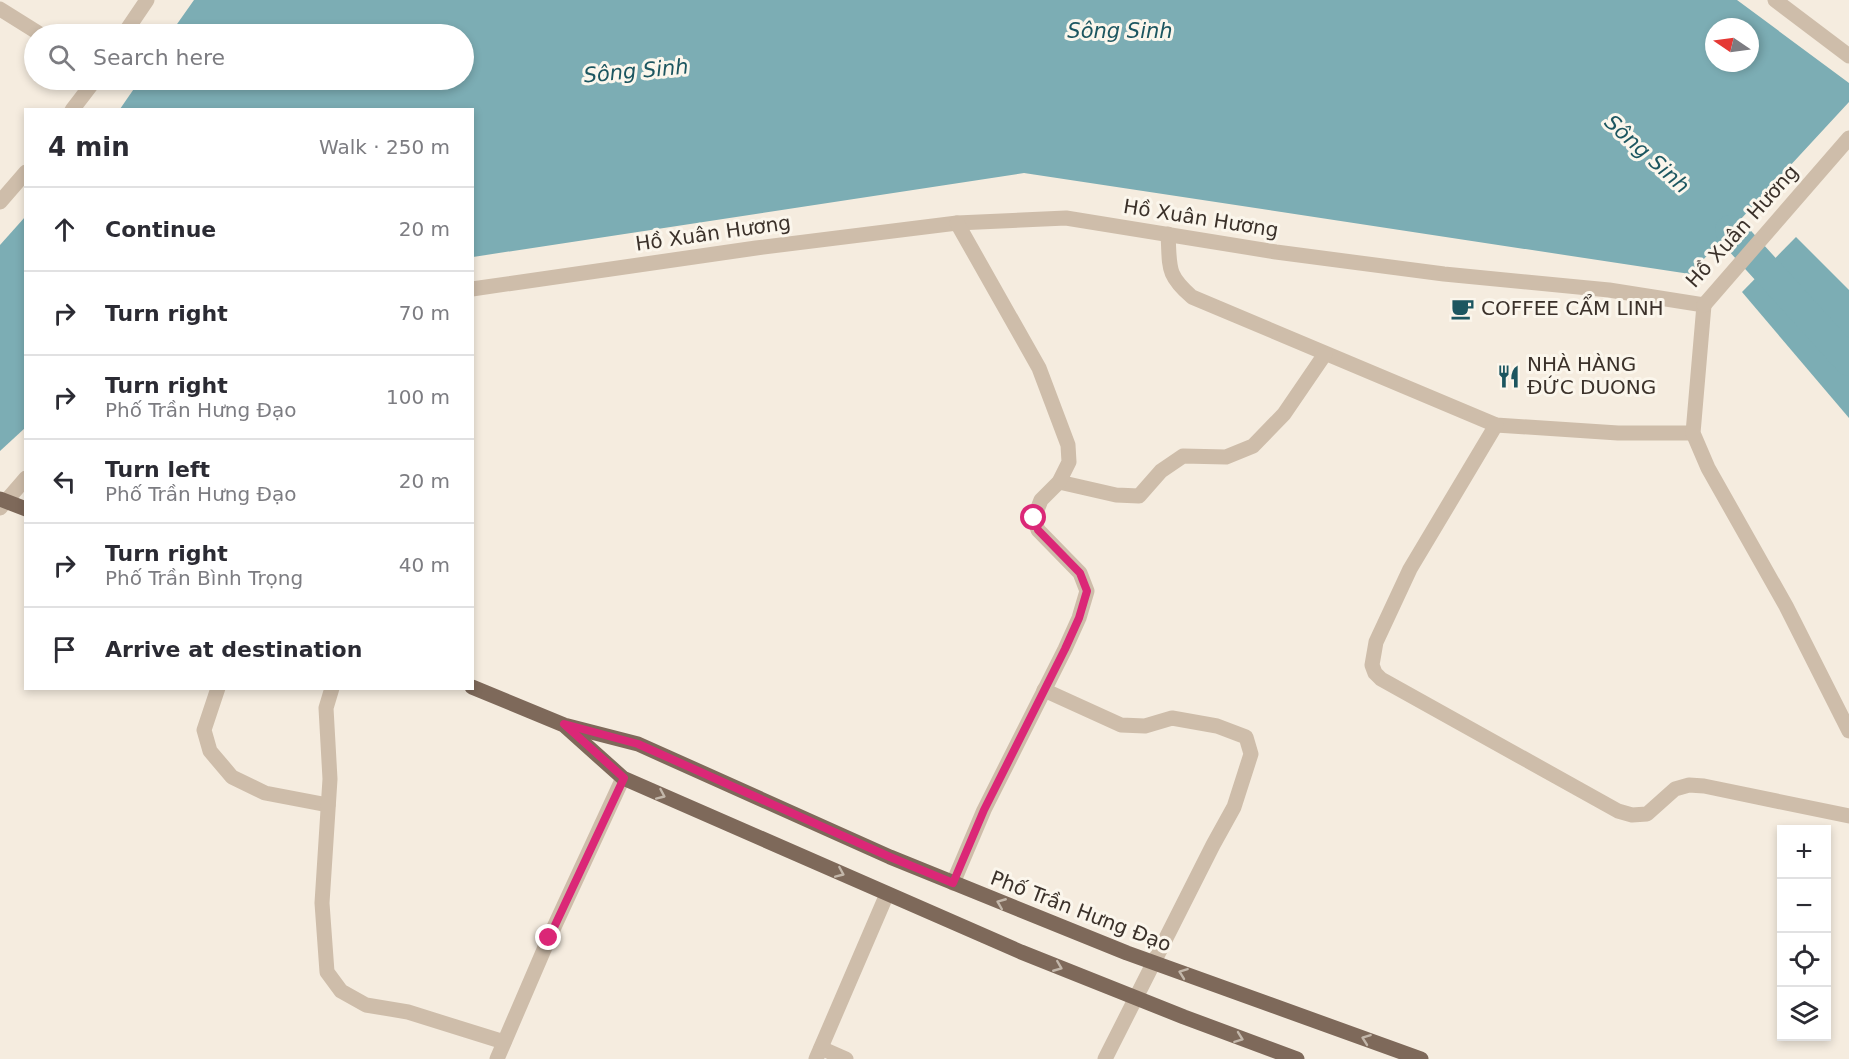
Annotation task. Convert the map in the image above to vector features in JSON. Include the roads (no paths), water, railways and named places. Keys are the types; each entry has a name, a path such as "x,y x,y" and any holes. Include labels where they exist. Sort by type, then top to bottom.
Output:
{"main road":[{"path":"2,503 24,508"},
{"name":"Phố Trần Hưng Đạo","path":"474,688 564,724 638,744 953,883 1155,963 1421,1059"},
{"name":"Phố Trần Hưng Đạo","path":"564,724 624,778 1021,952 1137,999 1297,1059"}],"street":[{"path":"131,24 147,0"},
{"path":"1774,0 1849,56"},
{"path":"0,9 24,24"},
{"path":"73,108 87,90"},
{"name":"Hồ Xuân Hương","path":"474,290 756,248 957,223 1066,218 1276,252 1444,274 1609,290 1704,305 1849,138"},
{"path":"0,202 24,174"},
{"path":"953,883 984,810 1079,618 1087,591 1080,573 1038,530 1034,518 1041,500 1059,482 1069,462 1068,445 1039,368 957,223"},
{"path":"1168,234 1170,270 1179,285 1192,297 1496,425 1618,434 1694,433"},
{"path":"1704,305 1694,433 1708,468 1786,606 1849,731"},
{"path":"1059,482 1116,495 1139,496 1161,471 1183,456 1226,457 1253,446 1284,414 1325,354"},
{"path":"1496,425 1410,569 1376,642 1372,665 1375,673 1381,679 1618,811 1632,816 1647,814 1675,789 1689,785 1704,786 1849,816"},
{"path":"2,503 24,480"},
{"path":"217,690 204,730 210,751 232,777 265,793 328,805"},
{"path":"331,690 326,708 330,779 322,903 327,972 341,991 366,1005 408,1012 504,1042"},
{"path":"1044,690 1121,725 1145,726 1172,718 1217,726 1246,737 1251,754 1234,807 1105,1059"},
{"path":"497,1059 549,938 624,778"},
{"path":"846,1059 819,1053 887,894"}],"water":[{"path":"194,0 1737,0 1849,83 1849,102 1690,274 1024,173 474,257 474,108 121,108 133,90 474,90 474,24 177,24"},
{"path":"24,218 24,429 0,451 0,245"},
{"path":"1796,237 1849,290 1849,418 1742,292"}],"waterway":[{"name":"Sông Sinh","path":"1730,230 1849,361"}],"place":[{"name":"COFFEE CẨM LINH","path":"1463,308"},
{"name":"NHÀ HÀNG ĐỨC DUONG","path":"1509,376"}]}
